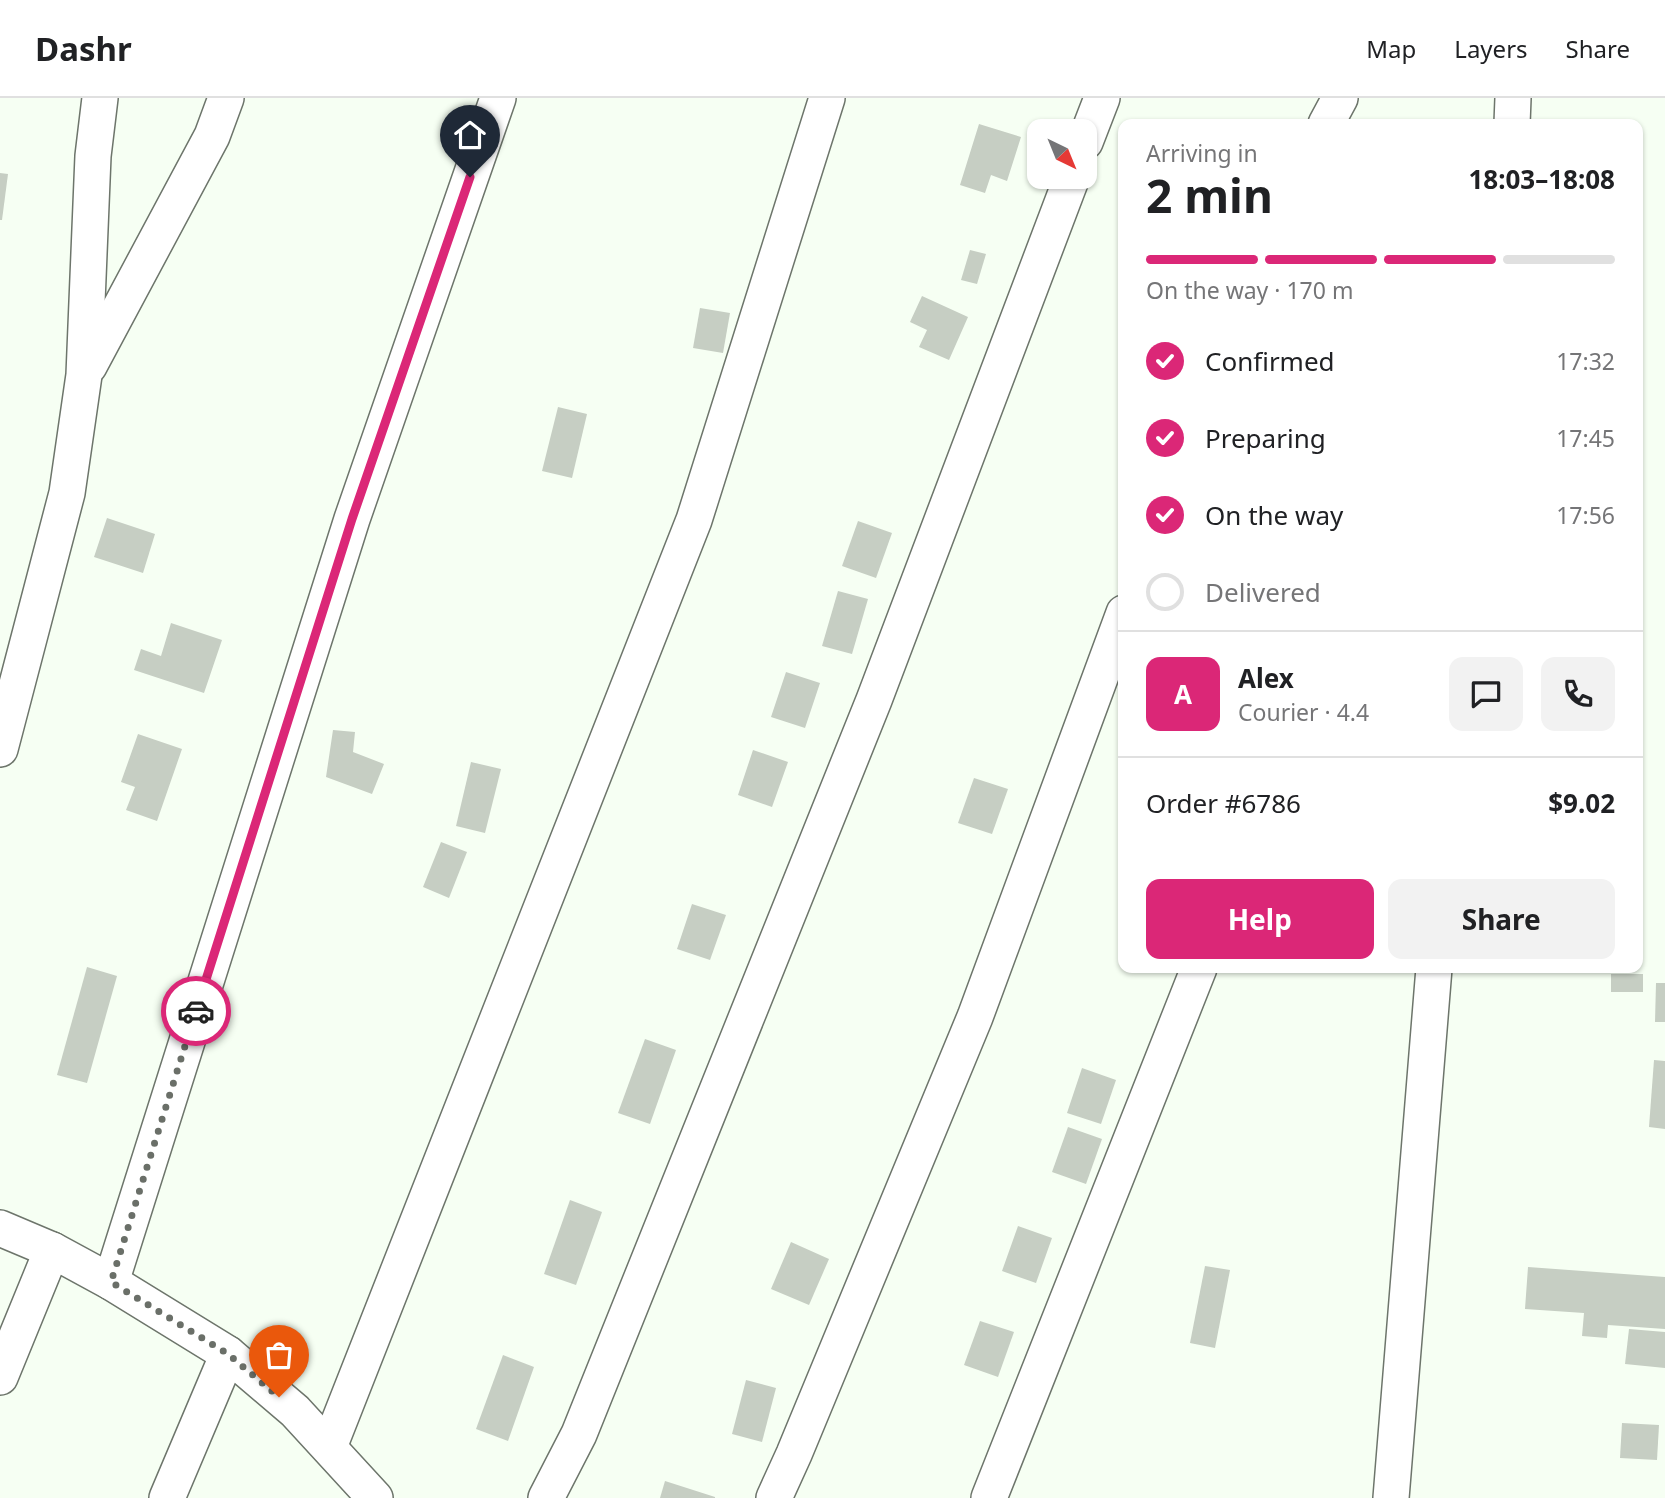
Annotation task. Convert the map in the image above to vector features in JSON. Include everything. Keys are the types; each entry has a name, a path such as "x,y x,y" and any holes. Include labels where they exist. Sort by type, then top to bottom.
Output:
{"street":[{"path":"0,749 67,493 84,374 93,156 100,98"},
{"path":"84,374 212,136 226,98"},
{"path":"111,1282 352,519 498,98"},
{"path":"329,1447 694,520 827,98"},
{"path":"1094,119 1102,98"},
{"path":"1329,119 1340,98"},
{"path":"1512,119 1513,98"},
{"path":"546,1498 579,1434 869,713 1067,189"},
{"path":"774,1498 975,1017 1118,629"},
{"path":"989,1498 1197,973"},
{"path":"1391,1498 1434,973"},
{"path":"0,1228 52,1250 111,1282 228,1354 295,1411 375,1498"},
{"path":"0,1377 52,1250"},
{"path":"167,1498 228,1354"}],"building":[{"path":"979,124 1021,137 1007,181 991,175 985,193 960,185"},
{"path":"0,173 8,174 2,220 0,220"},
{"path":"970,250 986,254 977,284 961,280"},
{"path":"922,296 968,317 949,360 919,347 927,330 910,322"},
{"path":"700,308 730,313 723,353 693,348"},
{"path":"558,407 587,414 572,478 542,471"},
{"path":"107,518 155,534 143,573 94,557"},
{"path":"858,521 892,533 876,578 842,566"},
{"path":"838,591 868,599 852,654 822,646"},
{"path":"171,623 222,640 204,693 134,670 141,649 161,656"},
{"path":"786,672 820,683 805,728 771,717"},
{"path":"333,730 355,732 353,752 384,764 372,794 326,777"},
{"path":"138,734 182,749 157,821 126,810 135,787 121,782"},
{"path":"753,750 788,762 772,807 738,795"},
{"path":"471,762 501,769 485,833 456,826"},
{"path":"974,778 1008,789 992,834 958,823"},
{"path":"441,842 467,852 449,898 423,887"},
{"path":"692,904 726,915 710,960 677,949"},
{"path":"87,967 117,976 87,1083 57,1075"},
{"path":"1611,974 1643,974 1643,992 1611,992"},
{"path":"1656,983 1665,983 1665,1022 1655,1022"},
{"path":"645,1039 676,1050 650,1124 618,1113"},
{"path":"1654,1060 1665,1061 1665,1129 1649,1127"},
{"path":"1082,1068 1116,1080 1101,1124 1067,1113"},
{"path":"1068,1127 1102,1139 1086,1184 1052,1172"},
{"path":"570,1200 602,1212 576,1285 544,1274"},
{"path":"1018,1226 1052,1238 1036,1283 1002,1271"},
{"path":"791,1242 829,1259 809,1305 771,1289"},
{"path":"1205,1266 1230,1270 1215,1348 1190,1343"},
{"path":"1528,1267 1665,1277 1665,1329 1608,1325 1607,1338 1582,1336 1584,1313 1525,1309"},
{"path":"980,1321 1014,1332 998,1377 964,1365"},
{"path":"1629,1329 1665,1332 1665,1368 1625,1364"},
{"path":"503,1355 534,1367 508,1441 476,1429"},
{"path":"746,1380 776,1388 762,1442 732,1434"},
{"path":"1622,1423 1659,1425 1657,1460 1620,1458"},
{"path":"665,1481 715,1497 715,1498 660,1498"}],"way so far":[{"path":"196,1011 111,1282 228,1354 279,1397"}],"route":[{"path":"196,1011 352,519 470,177"}]}
